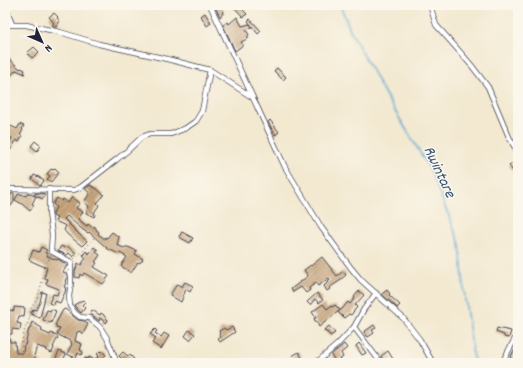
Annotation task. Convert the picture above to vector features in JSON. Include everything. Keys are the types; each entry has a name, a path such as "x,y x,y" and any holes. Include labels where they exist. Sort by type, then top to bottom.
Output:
{"street":[{"path":"210,5 285,166 321,227 361,280 404,318 420,340 433,363"},
{"path":"430,5 436,25 472,66 488,87 509,137 518,153"},
{"path":"5,7 12,24"},
{"path":"5,24 26,25 60,32 99,44 210,70 252,96"},
{"path":"5,189 74,190 81,187 128,151 142,137 150,134 171,134 186,128 196,121 202,111 210,70"},
{"path":"49,189 49,213 52,236 51,251 71,262 71,283 69,296 70,306 80,317 89,318 100,327 107,338 117,363"},
{"path":"316,363 338,344 354,327 364,309 376,293"},
{"path":"354,327 381,363"},
{"path":"502,363 518,333"}],"path":[{"path":"71,262 94,238"},
{"path":"21,363 22,341 25,328 29,320 32,306 37,299 51,251"}],"building":[{"path":"219,5 224,12 220,17 215,7"},
{"path":"233,5 240,5 247,14 243,17"},
{"path":"54,13 60,21 56,27 52,25 54,23 49,17"},
{"path":"205,13 211,23 207,26 201,16"},
{"path":"237,17 242,26 250,24 252,27 246,30 249,35 247,37 249,38 241,42 243,45 235,51 223,25 228,22 229,24"},
{"path":"250,19 261,31 258,34 248,21"},
{"path":"34,47 39,52 32,58 27,53"},
{"path":"5,55 20,69 25,70 25,74 16,70 5,82 5,73 11,67 5,62"},
{"path":"277,68 286,77 283,80 274,71"},
{"path":"270,120 279,132 275,135 268,122"},
{"path":"5,124 17,129 20,124 24,126 19,142 16,140 12,149 8,147 12,138 5,133"},
{"path":"35,141 41,146 37,151 31,146"},
{"path":"518,160 518,164 516,166 518,169 514,172 509,166"},
{"path":"55,168 59,172 51,182 47,179 50,176 47,174 51,169 53,170"},
{"path":"34,175 44,181 40,186 32,179"},
{"path":"90,185 104,195 97,203 99,205 94,213 94,217 86,213 89,206 84,202 90,193 85,189"},
{"path":"12,193 14,193 14,202 10,207 7,205 5,207 5,201 7,199 8,200"},
{"path":"28,193 35,196 35,193 45,194 43,199 36,196 32,204 34,205 30,211 15,200 18,194 26,196"},
{"path":"72,197 80,203 76,208 83,212 78,219 87,226 88,224 93,228 94,226 99,232 98,234 105,239 105,237 107,238 112,232 119,237 117,245 124,248 128,247 137,251 135,254 143,259 140,263 138,262 131,273 121,266 127,257 108,249 89,232 88,233 83,230 67,216 64,219 87,241 82,246 64,230 66,226 55,221 57,218 53,216 53,213 56,207 53,204 57,198 62,201 63,199 68,203"},
{"path":"182,232 193,238 190,243 179,237"},
{"path":"61,246 65,248 67,246 76,253 73,257 69,253 67,255 58,251"},
{"path":"41,247 47,250 45,253 48,254 47,256 57,260 58,259 67,265 63,272 67,274 64,287 66,290 60,303 55,301 54,305 49,303 53,294 57,295 59,289 46,284 48,279 44,278 47,268 29,260 33,250 39,252"},
{"path":"94,247 98,250 96,252 100,255 95,262 97,263 94,267 109,276 103,284 84,273 82,276 80,274 79,278 75,277 75,271 78,263 81,265 86,258 83,255 86,251 89,254"},
{"path":"322,257 337,276 343,271 346,275 327,291 324,286 330,280 329,278 318,286 316,283 309,288 310,290 306,293 301,287 293,292 291,289 308,276 304,270"},
{"path":"185,282 193,286 190,292 186,289 181,302 170,295 177,284 182,287"},
{"path":"387,290 390,294 389,295 400,305 397,308 382,294"},
{"path":"359,291 364,295 355,305 357,307 351,315 349,314 344,318 338,312 348,302 350,304"},
{"path":"42,292 46,293 40,318 31,314 33,309 36,310 40,302"},
{"path":"317,293 323,300 319,303 315,299 310,305 307,302"},
{"path":"83,300 85,302 82,305 85,308 81,313 74,305"},
{"path":"323,304 327,309 335,305 340,310 319,327 312,312"},
{"path":"14,307 25,308 24,317 19,316 17,323 21,324 20,330 12,329 12,334 9,334 10,342 15,342 16,353 23,353 24,345 32,322 42,328 41,331 50,335 51,333 58,337 52,353 37,346 34,356 35,359 43,363 5,363 5,329 7,319 5,319 5,309 14,311"},
{"path":"51,309 56,311 51,323 43,320 47,310 51,311"},
{"path":"65,309 78,320 84,321 88,324 83,334 81,331 77,332 75,341 82,344 80,350 83,352 81,355 78,353 76,358 67,354 72,342 57,334 60,329 56,328 57,326 55,325"},
{"path":"92,310 100,315 101,313 104,315 108,320 106,323 100,318 99,321 90,314"},
{"path":"374,325 376,328 372,330 374,333 368,337 364,332"},
{"path":"329,326 335,333 330,336 324,330"},
{"path":"232,327 235,332 220,342 218,339 221,337 219,331 224,328 226,330"},
{"path":"497,328 511,331 509,338 496,332"},
{"path":"155,329 157,331 155,333 161,337 164,333 169,336 161,349 152,343 156,338 150,334"},
{"path":"189,330 195,334 190,340 185,336"},
{"path":"517,342 518,358 516,363 509,363 511,355 514,352"},
{"path":"359,343 366,353 362,355 356,346"},
{"path":"344,344 347,348 341,353 343,357 336,362 331,355"},
{"path":"59,351 66,354 62,363 54,363"},
{"path":"100,351 106,355 101,359 105,363 84,363 85,358 88,359 89,357 95,360 99,356 97,354"},
{"path":"388,351 393,359 388,363 385,363 381,356"},
{"path":"123,352 128,356 130,355 134,359 130,363 126,363 119,356"},
{"path":"299,352 303,360 299,363 297,359 295,360 292,356"}],"waterway":[{"name":"Rwintare","path":"340,5 351,32 383,91 430,169 460,244 465,299 474,363"}]}
